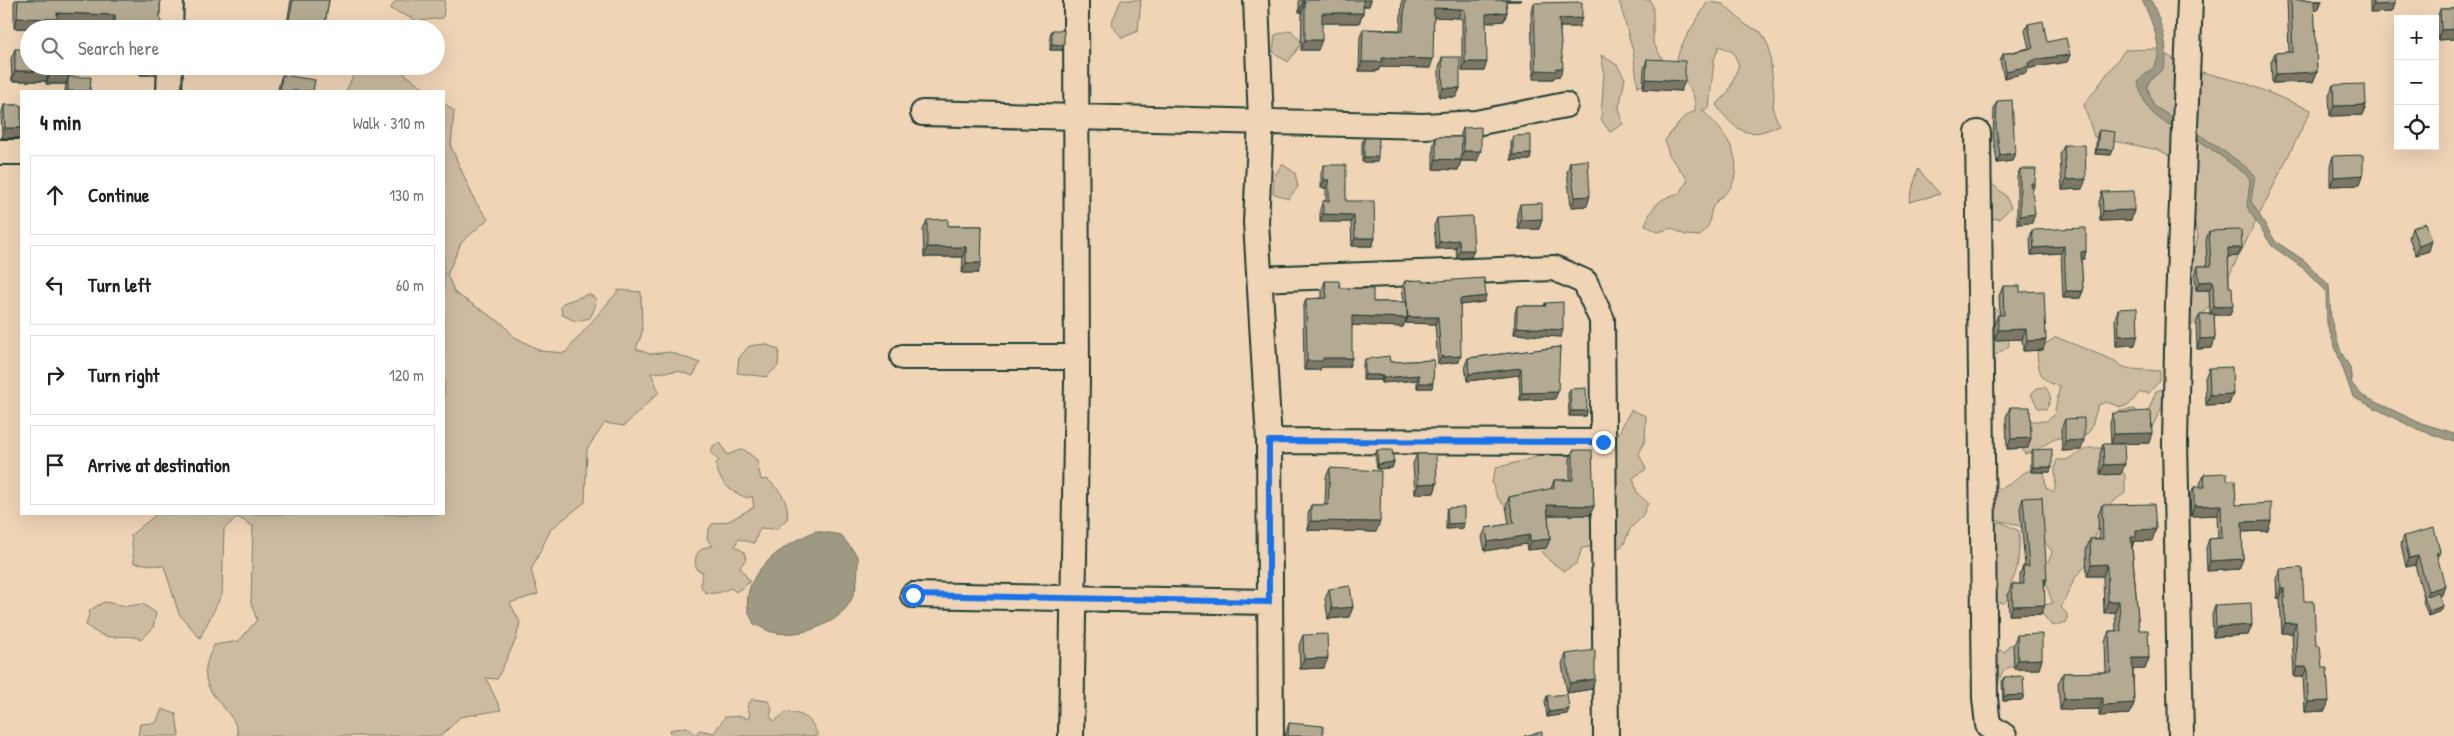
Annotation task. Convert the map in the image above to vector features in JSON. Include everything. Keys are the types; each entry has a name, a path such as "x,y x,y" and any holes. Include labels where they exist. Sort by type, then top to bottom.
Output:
{"street":[{"path":"170,20 171,0"},
{"path":"1072,736 1072,599 1077,357 1076,0"},
{"path":"1256,0 1261,121 1256,222 1269,441 1271,736"},
{"path":"2181,736 2175,442 2178,304 2190,0"},
{"path":"169,90 170,75"},
{"path":"923,113 1424,126 1476,123 1565,105"},
{"path":"1978,133 1985,698 1988,725 2004,736"},
{"path":"0,152 20,152"},
{"path":"1260,279 1554,268 1586,282 1602,320 1606,736"},
{"path":"904,357 1077,357"},
{"path":"1269,441 1603,442"},
{"path":"913,595 1269,602"}],"shaded area":[{"path":"396,0 445,0 443,18 416,20 390,9"},
{"path":"1121,0 1141,0 1138,31 1122,38 1111,24"},
{"path":"1619,0 1650,0 1653,7 1653,42 1669,72 1638,87 1633,51"},
{"path":"2142,0 2151,0 2158,15 2166,53 2163,69 2150,80 2147,86 2154,106 2180,122 2180,130 2163,121 2152,112 2144,101 2138,83 2155,65 2158,58 2155,32"},
{"path":"1707,2 1723,4 1746,25 1761,32 1769,47 1774,93 1773,110 1779,125 1758,132 1750,133 1743,131 1736,127 1716,105 1728,93 1739,65 1733,52 1719,46 1714,60 1709,108 1702,110 1724,134 1733,153 1736,163 1732,185 1714,205 1709,225 1700,236 1685,235 1672,228 1658,232 1645,225 1650,213 1662,200 1680,193 1688,180 1669,155 1665,140 1685,116 1695,111 1693,94 1679,73 1677,65 1681,47"},
{"path":"1291,30 1302,43 1288,62 1273,52 1275,35"},
{"path":"2159,49 2188,70 2193,103 2202,72 2245,83 2311,110 2219,296 2183,334 2185,301 2198,235 2188,199 2189,166 2159,150 2094,137 2084,105 2125,50"},
{"path":"1601,55 1617,65 1625,78 1619,108 1623,124 1610,132 1601,119 1604,71"},
{"path":"354,75 406,75 427,90 346,90"},
{"path":"445,104 454,111 451,147 475,201 488,219 461,243 447,275 455,293 503,324 513,336 541,351 565,353 619,290 641,292 642,333 636,349 650,354 670,352 700,363 693,376 678,371 651,373 659,392 624,426 605,423 587,449 585,502 551,529 531,570 538,594 510,603 520,622 516,639 497,679 486,678 501,710 460,717 441,736 238,736 232,718 209,687 206,678 206,667 214,645 239,641 257,620 251,603 253,526 237,517 224,529 222,594 200,638 179,614 164,566 134,563 131,535 156,515 445,515"},
{"path":"2193,129 2255,175 2251,201 2275,241 2305,261 2329,285 2331,320 2341,352 2350,367 2352,384 2363,396 2418,422 2454,433 2454,442 2414,428 2353,397 2327,324 2326,291 2304,269 2272,246 2247,207 2250,180 2248,176 2189,133"},
{"path":"1282,164 1295,173 1298,187 1288,199 1273,193 1274,177"},
{"path":"1918,169 1940,194 1909,202"},
{"path":"1992,184 2005,195 2011,207 1999,219 1982,217 1975,186"},
{"path":"589,294 596,299 590,318 576,321 562,315 561,307 563,303"},
{"path":"1991,304 2006,323 2009,346 1994,356 1979,346"},
{"path":"2056,337 2115,361 2121,366 2131,369 2160,371 2160,380 2149,393 2140,392 2129,405 2121,407 2106,402 2098,405 2091,429 2085,436 2070,436 2050,441 2025,454 2021,446 2029,421 2047,421 2054,415 2060,386 2048,381 2041,374 2037,350"},
{"path":"765,344 779,350 778,366 766,377 737,373 739,358 749,346"},
{"path":"2045,387 2050,396 2049,403 2046,409 2038,408 2031,394 2037,388"},
{"path":"2164,389 2169,393 2150,431 2120,419 2118,411 2135,409 2140,416 2147,414 2156,391"},
{"path":"1631,410 1646,416 1645,440 1639,454 1646,469 1633,478 1637,493 1648,503 1642,517 1630,529 1624,544 1612,553 1597,546 1582,548 1577,563 1564,571 1550,561 1497,497 1492,482 1496,468 1544,455 1603,449 1616,438"},
{"path":"720,442 727,455 743,449 757,460 761,480 767,479 780,492 788,513 787,519 776,529 760,528 754,543 738,539 735,546 744,552 746,559 740,567 750,582 736,592 731,588 718,593 707,593 701,587 703,572 697,570 695,561 700,550 713,546 707,539 708,531 712,524 729,521 754,507 752,496 747,498 735,492 726,486 720,477 715,464 719,461 711,453 713,446"},
{"path":"2089,448 2106,448 2125,475 2125,493 2111,503 2099,524 2086,565 2075,578 2061,607 2067,614 2067,622 2052,626 2042,613 2045,605 2053,603 2045,576 2045,567 2052,552 2042,539 2026,529 1992,520 1989,492 2006,486 2027,471 2037,470 2044,471 2046,488 2054,492 2057,460 2066,460"},
{"path":"2001,522 2019,531 2017,566 2010,585 2012,594 2004,603 1995,602 1984,524"},
{"path":"816,531 841,535 858,557 858,575 850,602 836,618 826,624 804,631 793,633 772,632 754,624 748,609 748,595 752,582 759,570 780,551"},
{"path":"104,602 127,606 143,604 156,613 153,628 142,639 102,635 86,625 90,610"},
{"path":"2009,645 2018,645 2017,666 2002,672 1997,688 1989,688 1989,651 1997,649 2005,652"},
{"path":"752,699 768,701 772,708 770,717 775,721 786,712 803,716 813,725 818,736 672,736 670,730 687,727 696,735 699,730 714,733 725,717 741,716 748,719 750,714 747,706"},
{"path":"162,709 176,714 179,736 138,736 140,724 156,723"}],"building":[{"path":"18,0 160,0 160,20 115,20 115,15 57,13 57,19 17,18"},
{"path":"293,0 329,0 326,20 289,20"},
{"path":"1303,0 1363,0 1363,13 1322,13 1322,40 1305,40 1305,2"},
{"path":"1405,0 1506,0 1507,12 1486,14 1487,62 1465,62 1465,10 1434,8 1433,59 1382,58 1382,62 1362,62 1363,29 1403,31"},
{"path":"2291,0 2322,0 2314,1 2317,72 2276,74 2275,53 2293,52"},
{"path":"2373,0 2395,0 2395,4 2373,5"},
{"path":"1582,2 1582,18 1559,19 1563,68 1556,68 1556,71 1536,70 1534,3"},
{"path":"2440,9 2454,9 2454,29 2441,30"},
{"path":"2043,21 2047,42 2066,38 2070,55 2037,59 2028,63 2029,66 2006,71 2003,54 2033,48 2028,24"},
{"path":"1052,30 1064,30 1064,45 1052,44"},
{"path":"15,49 20,49 20,71 15,71"},
{"path":"1442,57 1460,57 1460,88 1443,88"},
{"path":"1647,59 1685,61 1685,81 1646,79"},
{"path":"282,75 315,80 313,90 280,90"},
{"path":"68,77 91,77 90,90 68,90"},
{"path":"2365,84 2366,105 2334,106 2333,85"},
{"path":"2012,100 2015,153 2000,155 1996,127 1997,101"},
{"path":"4,105 20,105 20,128 5,128"},
{"path":"1481,127 1481,151 1464,151 1463,128"},
{"path":"2099,130 2115,132 2113,150 2097,149"},
{"path":"1531,135 1531,154 1513,155 1513,136"},
{"path":"1436,137 1462,137 1461,160 1436,159"},
{"path":"1364,138 1379,138 1378,157 1364,157"},
{"path":"2064,145 2085,145 2086,179 2066,180"},
{"path":"2363,155 2363,175 2334,177 2333,156"},
{"path":"1588,160 1590,196 1575,197 1570,162"},
{"path":"1324,165 1346,165 1346,201 1374,201 1375,238 1355,238 1354,215 1323,214 1323,201 1329,201 1329,180 1324,180"},
{"path":"2020,169 2036,169 2035,183 2031,183 2035,214 2020,216"},
{"path":"2134,191 2134,210 2103,211 2102,192"},
{"path":"1542,203 1542,219 1521,220 1520,204"},
{"path":"1472,216 1474,250 1460,250 1459,240 1439,242 1437,218"},
{"path":"948,219 948,226 982,226 981,263 966,263 966,247 927,247 927,220"},
{"path":"2426,223 2432,241 2419,246 2412,228"},
{"path":"2086,228 2086,251 2081,252 2083,291 2066,291 2064,246 2034,248 2032,230"},
{"path":"2241,230 2242,248 2228,248 2229,287 2232,287 2233,306 2214,307 2213,281 2199,282 2198,266 2211,266 2209,231"},
{"path":"1484,278 1486,296 1460,299 1461,356 1441,357 1438,317 1408,317 1405,281 1422,280 1423,282"},
{"path":"1325,281 1339,281 1340,288 1373,289 1373,302 1407,302 1407,318 1352,316 1352,358 1323,358 1323,361 1307,361 1306,299 1327,298"},
{"path":"2003,286 2020,286 2020,292 2044,291 2046,340 2027,341 2026,329 1998,330 1998,315 2004,315"},
{"path":"1563,302 1563,330 1517,327 1517,306 1546,306 1545,303"},
{"path":"2137,308 2138,335 2119,336 2118,309"},
{"path":"2200,314 2214,314 2215,338 2200,339"},
{"path":"1560,347 1558,392 1522,393 1521,368 1469,374 1468,358"},
{"path":"1389,356 1390,362 1434,360 1433,383 1419,383 1419,375 1383,378 1383,375 1365,375 1365,359"},
{"path":"2232,367 2233,394 2210,395 2209,368"},
{"path":"1586,388 1587,411 1571,411 1570,389"},
{"path":"2010,407 2030,407 2031,438 2011,439"},
{"path":"2151,411 2152,433 2114,434 2113,413"},
{"path":"2084,418 2084,440 2065,441 2065,419"},
{"path":"2103,444 2124,444 2125,464 2104,465"},
{"path":"2052,449 2052,467 2033,467 2033,450"},
{"path":"1377,450 1392,450 1394,462 1378,464"},
{"path":"1573,450 1592,450 1594,506 1547,505 1550,539 1530,541 1530,535 1488,542 1486,528 1514,523 1509,497 1554,488 1554,480 1573,480"},
{"path":"1417,454 1436,454 1437,483 1418,484"},
{"path":"1330,468 1381,471 1380,522 1311,521 1311,505 1328,505"},
{"path":"2227,473 2227,480 2235,480 2236,505 2271,503 2271,521 2242,522 2243,559 2210,561 2209,539 2222,538 2221,505 2194,506 2194,487 2205,487 2204,474"},
{"path":"2042,497 2047,579 2044,579 2045,605 2013,606 2012,584 2024,584 2023,566 2029,566 2023,498"},
{"path":"2154,504 2156,529 2136,530 2136,537 2131,537 2139,630 2148,630 2149,658 2132,658 2134,703 2103,705 2103,698 2064,699 2063,673 2111,672 2109,631 2121,631 2119,601 2108,601 2107,564 2091,565 2090,539 2103,539 2102,505"},
{"path":"1464,507 1464,523 1448,524 1447,508"},
{"path":"2434,528 2440,551 2436,552 2445,586 2428,591 2418,556 2409,558 2404,536"},
{"path":"2302,568 2304,601 2314,601 2316,646 2320,645 2322,668 2327,668 2329,701 2308,702 2307,667 2297,667 2296,623 2285,623 2284,588 2281,588 2280,569"},
{"path":"1350,586 1353,607 1332,609 1329,589"},
{"path":"2438,592 2443,606 2429,611 2424,597"},
{"path":"2251,603 2252,625 2216,627 2215,605"},
{"path":"1327,634 1328,658 1304,659 1303,635"},
{"path":"2042,634 2042,659 2018,660 2017,635"},
{"path":"1595,650 1595,679 1570,683 1566,654"},
{"path":"2023,676 2024,695 2004,696 2004,677"},
{"path":"1567,694 1569,709 1549,712 1547,696"},
{"path":"1289,723 1323,726 1323,736 1288,736"},
{"path":"1542,732 1542,736 1524,736"}],"route":[{"path":"913,595 1269,602 1269,441 1603,442"}]}
